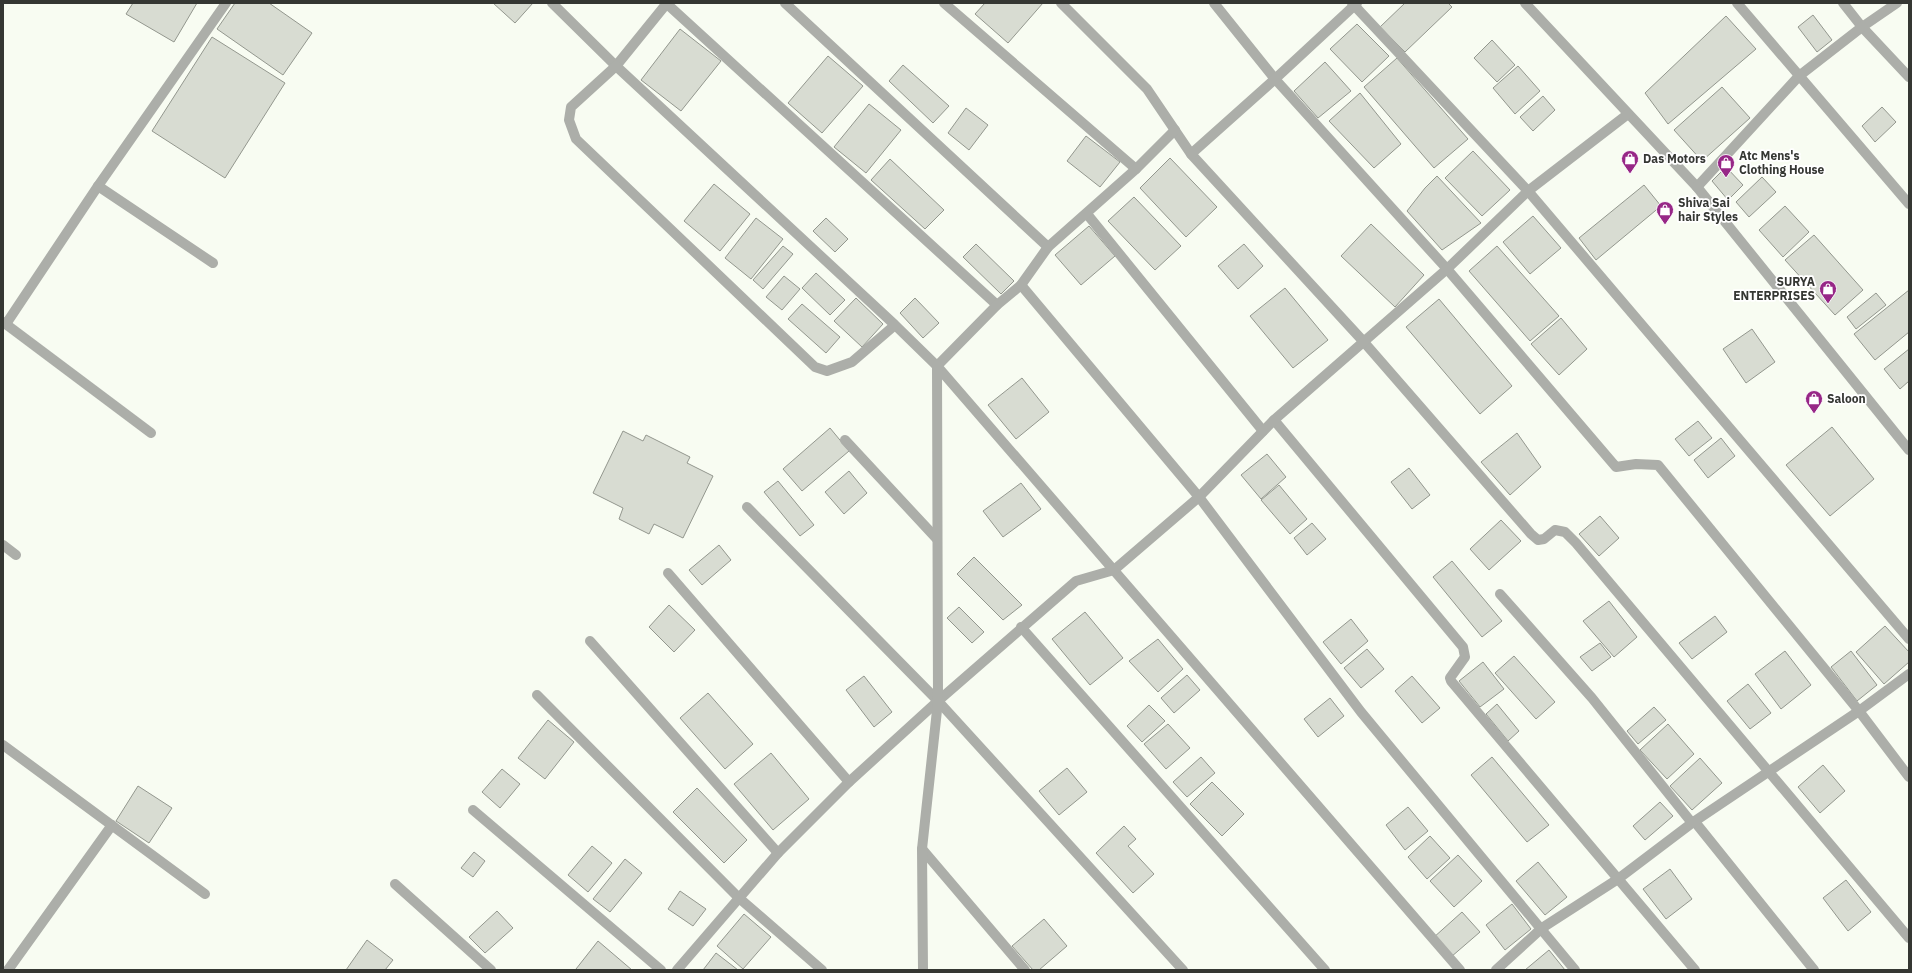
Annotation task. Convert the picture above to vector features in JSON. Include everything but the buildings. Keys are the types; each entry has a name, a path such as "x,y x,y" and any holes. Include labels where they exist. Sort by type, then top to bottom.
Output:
{"street":[{"path":"151,433 4,323 226,3"},
{"path":"552,3 616,66 895,325 937,366 1460,970"},
{"path":"895,325 852,362 827,371 815,367 576,139 569,120 571,107 616,66 666,3 997,306"},
{"path":"786,3 1048,247"},
{"path":"944,3 1136,169"},
{"path":"1062,3 1147,89 1191,154 1363,341 1530,534 1538,540 1544,539 1555,530 1565,532 1576,543 1909,938"},
{"path":"1214,3 1275,79 1447,269 1616,467 1636,464 1658,466 1859,711 1909,777"},
{"path":"1525,3 1697,187 1909,450"},
{"path":"1737,3 1909,204"},
{"path":"1843,3 1862,27 1909,77"},
{"path":"1697,187 1799,76 1862,27 1897,3"},
{"path":"1191,154 1275,79 1354,4 1528,191 1909,639"},
{"path":"677,970 778,853 849,782 938,701 1021,627 1076,581 1114,570 1199,497 1262,431 1447,269 1528,191 1628,114"},
{"path":"923,970 922,849 938,701 937,366 997,306 1021,285 1048,247 1136,169 1175,130"},
{"path":"98,186 213,263"},
{"path":"1087,214 1262,431"},
{"path":"1021,285 1199,497 1361,712 1542,928 1575,970"},
{"path":"1274,420 1463,647 1465,657 1450,678 1451,681 1694,970"},
{"path":"845,440 937,539"},
{"path":"747,507 938,701 1184,970"},
{"path":"3,545 16,555"},
{"path":"668,573 849,782"},
{"path":"1500,594 1592,698 1814,970"},
{"path":"1021,627 1325,970"},
{"path":"590,641 778,853"},
{"path":"1496,970 1542,928 1618,878 1693,823 1859,711 1909,674"},
{"path":"537,695 739,898 822,970"},
{"path":"3,745 205,894"},
{"path":"473,810 661,970"},
{"path":"8,970 112,825"},
{"path":"922,849 1025,970"},
{"path":"395,884 491,970"}],"place":[{"name":"Das Motors","path":"1630,174"},
{"name":"Atc Mens's Clothing House","path":"1726,178"},
{"name":"Shiva Sai hair Styles","path":"1665,225"},
{"name":"SURYA ENTERPRISES","path":"1828,304"},
{"name":"Saloon","path":"1814,414"}]}
